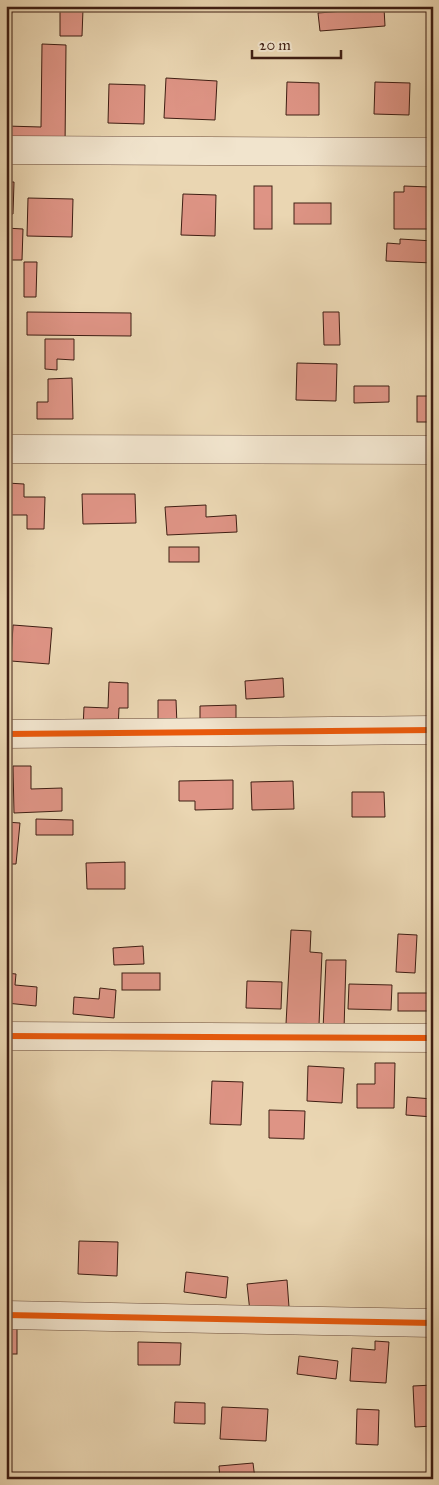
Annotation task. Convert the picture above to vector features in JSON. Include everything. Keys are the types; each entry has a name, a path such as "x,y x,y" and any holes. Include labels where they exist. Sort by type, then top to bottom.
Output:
{"street":[{"path":"6,150 433,152"},
{"path":"6,449 433,450"},
{"path":"6,734 433,730"},
{"path":"6,1036 433,1038"},
{"path":"6,1315 433,1323"}],"building":[{"path":"6,6 12,6 12,13 6,13"},
{"path":"60,6 118,6 118,9 83,9 82,36 60,36"},
{"path":"384,8 385,26 320,31 318,13"},
{"path":"42,44 66,45 65,147 6,147 6,126 41,127"},
{"path":"166,78 217,81 215,120 164,118"},
{"path":"287,82 319,83 319,115 286,115"},
{"path":"375,82 410,83 409,115 374,114"},
{"path":"109,84 145,85 144,124 108,123"},
{"path":"6,182 14,182 13,214 6,214"},
{"path":"254,186 272,186 272,229 254,229"},
{"path":"404,186 430,187 430,193 433,193 433,229 394,229 394,192 404,192"},
{"path":"183,194 216,195 215,236 181,235"},
{"path":"28,198 73,199 72,237 27,236"},
{"path":"294,203 331,203 331,224 294,224"},
{"path":"6,228 23,229 22,260 6,260"},
{"path":"400,239 433,241 433,263 386,261 387,243 400,244"},
{"path":"24,262 37,262 36,297 24,297"},
{"path":"27,312 131,313 131,336 27,335"},
{"path":"323,312 339,312 340,345 324,345"},
{"path":"45,339 74,339 74,360 57,359 57,370 45,369"},
{"path":"297,363 337,364 336,401 296,400"},
{"path":"72,378 73,419 37,419 37,402 48,402 48,379"},
{"path":"354,386 389,386 389,402 354,403"},
{"path":"417,396 433,396 433,422 417,422"},
{"path":"7,483 24,484 24,497 45,497 44,529 27,529 27,515 6,515"},
{"path":"82,494 135,494 136,523 83,524"},
{"path":"206,505 206,517 236,515 237,532 167,535 165,507"},
{"path":"169,547 199,547 199,562 169,562"},
{"path":"13,625 52,628 49,664 11,661"},
{"path":"283,678 284,697 246,699 245,681"},
{"path":"109,682 128,683 128,708 119,708 118,729 83,728 84,707 108,708"},
{"path":"158,700 176,700 177,725 158,726"},
{"path":"236,705 236,722 200,723 200,706"},
{"path":"13,766 31,766 31,789 62,788 62,811 14,813"},
{"path":"233,780 233,809 195,810 195,801 179,801 179,781"},
{"path":"293,781 294,809 252,810 251,782"},
{"path":"352,792 384,792 385,817 352,817"},
{"path":"36,819 73,820 73,835 36,835"},
{"path":"6,822 20,823 16,864 6,864"},
{"path":"125,862 125,889 87,889 86,863"},
{"path":"291,930 311,931 310,952 322,953 319,1025 286,1024"},
{"path":"398,934 417,935 415,973 396,972"},
{"path":"143,946 144,964 114,965 113,948"},
{"path":"326,960 346,960 344,1031 323,1030"},
{"path":"6,973 16,974 15,985 37,987 36,1006 6,1003"},
{"path":"122,973 160,973 160,990 122,990"},
{"path":"247,981 282,982 281,1009 246,1008"},
{"path":"349,984 392,985 391,1010 348,1009"},
{"path":"100,988 116,990 114,1018 73,1014 74,997 99,999"},
{"path":"398,993 433,993 433,1011 398,1011"},
{"path":"375,1063 395,1063 394,1108 357,1108 357,1084 375,1084"},
{"path":"308,1066 344,1068 342,1103 307,1101"},
{"path":"212,1081 243,1082 241,1125 210,1124"},
{"path":"407,1097 433,1099 433,1117 406,1115"},
{"path":"269,1110 305,1111 304,1139 269,1138"},
{"path":"79,1241 118,1242 117,1276 78,1274"},
{"path":"186,1272 228,1277 226,1298 184,1292"},
{"path":"287,1280 289,1307 250,1312 247,1284"},
{"path":"6,1326 17,1326 17,1354 6,1354"},
{"path":"375,1341 389,1342 386,1383 350,1381 352,1348 375,1350"},
{"path":"138,1342 181,1343 180,1365 138,1365"},
{"path":"299,1356 338,1361 336,1379 297,1374"},
{"path":"433,1385 433,1426 415,1427 413,1386"},
{"path":"175,1402 205,1403 205,1424 174,1423"},
{"path":"222,1407 268,1409 266,1441 220,1439"},
{"path":"357,1409 379,1410 378,1445 356,1444"},
{"path":"253,1463 255,1479 220,1479 219,1466"}],"cycle path":[{"path":"6,734 433,730"},
{"path":"6,1036 433,1038"},
{"path":"6,1315 433,1323"}]}
